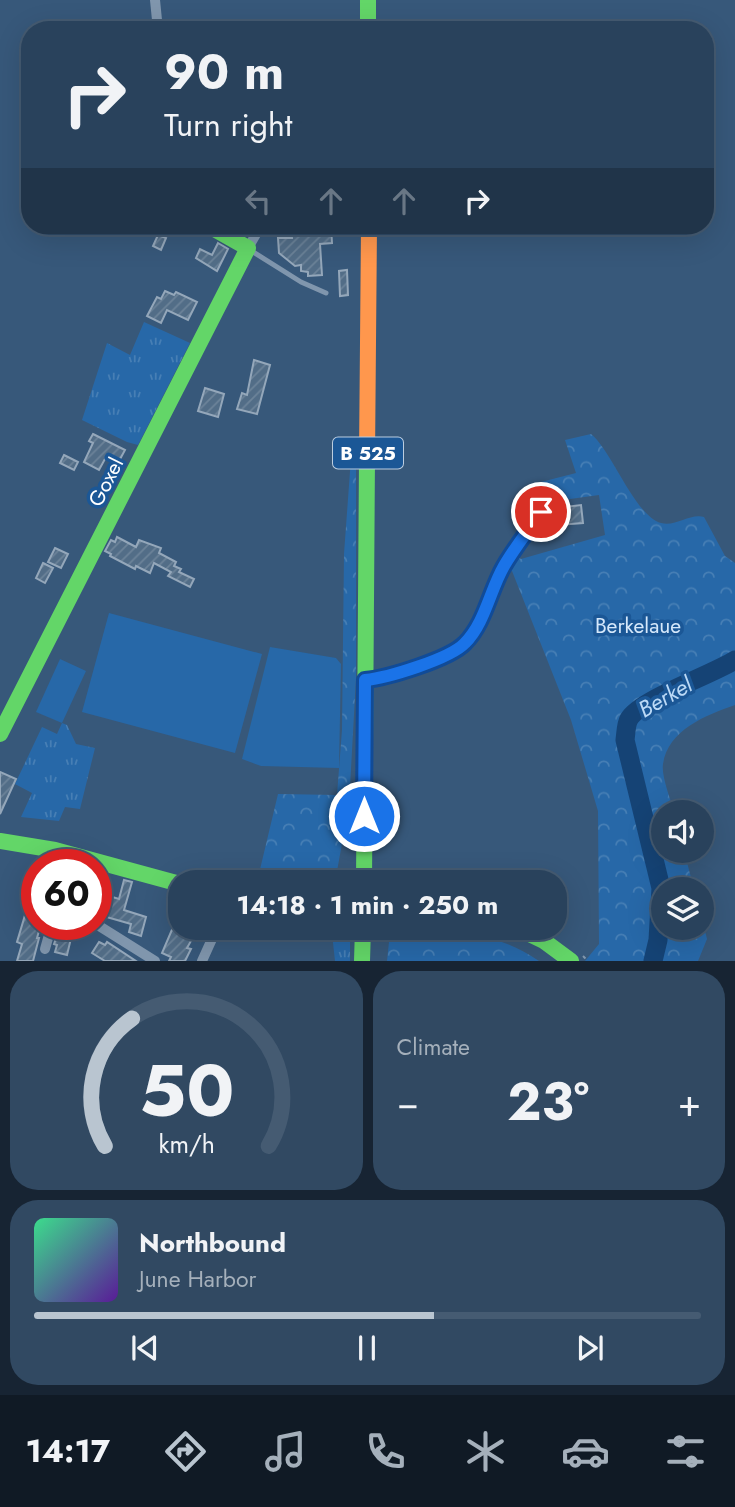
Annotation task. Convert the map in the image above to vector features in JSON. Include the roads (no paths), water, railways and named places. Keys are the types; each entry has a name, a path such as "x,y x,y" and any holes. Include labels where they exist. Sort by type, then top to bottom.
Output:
{"street":[{"path":"155,0 157,21"},
{"path":"368,0 368,21"},
{"path":"225,235 248,248"},
{"name":"Goxel","path":"0,734 248,248 257,235"},
{"name":"B 525","path":"364,870 369,235"},
{"path":"0,841 55,850 168,881"},
{"path":"112,934 155,961"},
{"path":"45,949 48,940"},
{"path":"202,961 212,940"},
{"path":"362,961 363,940"},
{"path":"542,940 571,961"}],"lane":[{"path":"248,248 301,282 326,293"},
{"path":"365,680 397,674 457,650 467,642 503,567 541,512"}],"waterway":[{"name":"Berkel","path":"653,961 658,940 661,888 625,740 627,723 636,711 647,703 735,660"}],"park label":[{"name":"Berkelaue","path":"638,626"}]}
